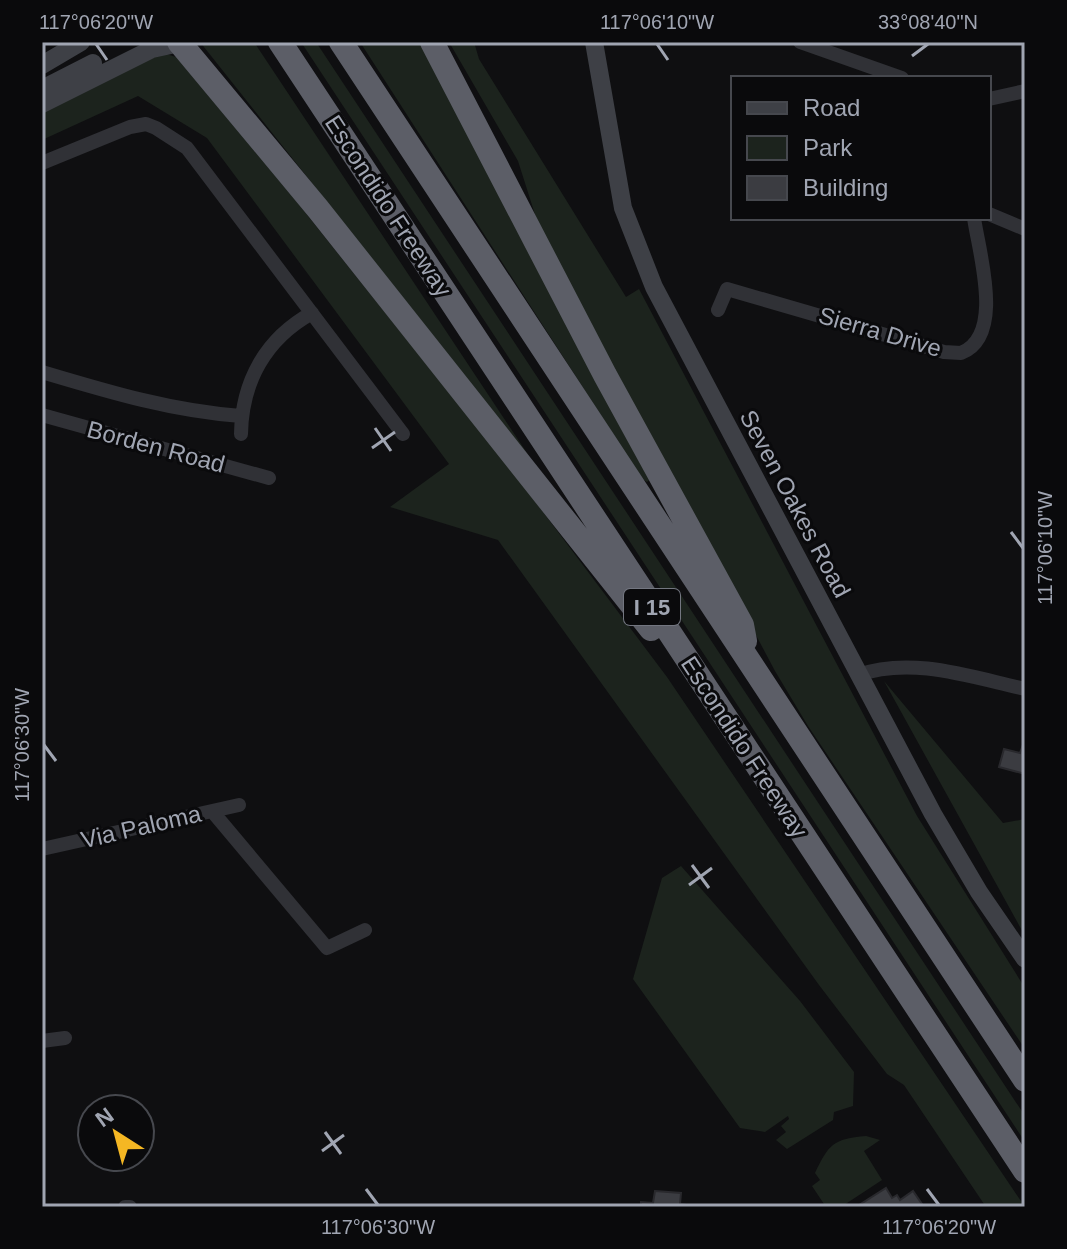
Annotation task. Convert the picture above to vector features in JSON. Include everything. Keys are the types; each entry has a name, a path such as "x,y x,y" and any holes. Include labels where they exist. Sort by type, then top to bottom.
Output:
{"highway":[{"name":"Escondido Freeway","path":"280,42 1025,1171"},
{"name":"Escondido Freeway","path":"341,42 1025,1080"},
{"path":"432,42 605,375 742,625 749,663"},
{"path":"179,43 241,113 572,532 719,709"}],"street":[{"path":"42,65 81,42"},
{"path":"42,89 140,42"},
{"name":"Seven Oakes Road","path":"594,42 614,167 641,258 858,675 979,892 1025,959"},
{"path":"800,42 896,76"},
{"path":"42,104 152,49 179,43"},
{"path":"991,99 1025,91"},
{"path":"42,163 130,127 146,124 187,148 403,434"},
{"path":"991,215 1025,229"},
{"name":"Sierra Drive","path":"718,310 727,289 944,352 961,353 979,339 986,320 974,220"},
{"path":"241,434 241,416 248,382 269,346 312,313"},
{"path":"42,372 139,401 193,413 241,416"},
{"name":"Borden Road","path":"42,415 269,478"},
{"path":"858,675 881,667 910,665 1025,689"},
{"name":"Via Paloma","path":"42,849 239,805"},
{"path":"212,811 327,948 365,930"},
{"path":"42,1041 65,1038"}],"green space":[{"path":"200,42 254,42 531,459"},
{"path":"301,42 316,42 1025,1116 1025,1142"},
{"path":"360,42 419,42 652,478 647,482 642,479"},
{"path":"449,42 474,42 479,59 626,297 639,289 917,816 1025,988 1025,1049 808,726 775,671 539,227 518,161"},
{"path":"163,53 176,57 296,201 522,484 667,677 1025,1207 986,1207 904,1085 887,1074 819,985 498,540 390,507 449,464 207,138 138,96 42,140 42,110"},
{"path":"884,681 1003,823 1025,819 1025,936"},
{"path":"681,866 800,1001 854,1072 853,1106 834,1112 833,1120 787,1149 776,1140 786,1132 781,1126 789,1119 788,1116 765,1132 740,1128 633,979 662,878"},
{"path":"866,1136 880,1140 864,1151 882,1180 841,1207 826,1207 812,1186 820,1180 815,1173 824,1155 839,1141"}],"building":[{"path":"1025,739 1025,774 999,767 1004,749 1020,753"},
{"path":"886,1188 892,1198 897,1195 900,1200 913,1191 924,1207 856,1207"},
{"path":"655,1191 681,1193 680,1204 700,1207 641,1207 641,1202 653,1203"}]}
